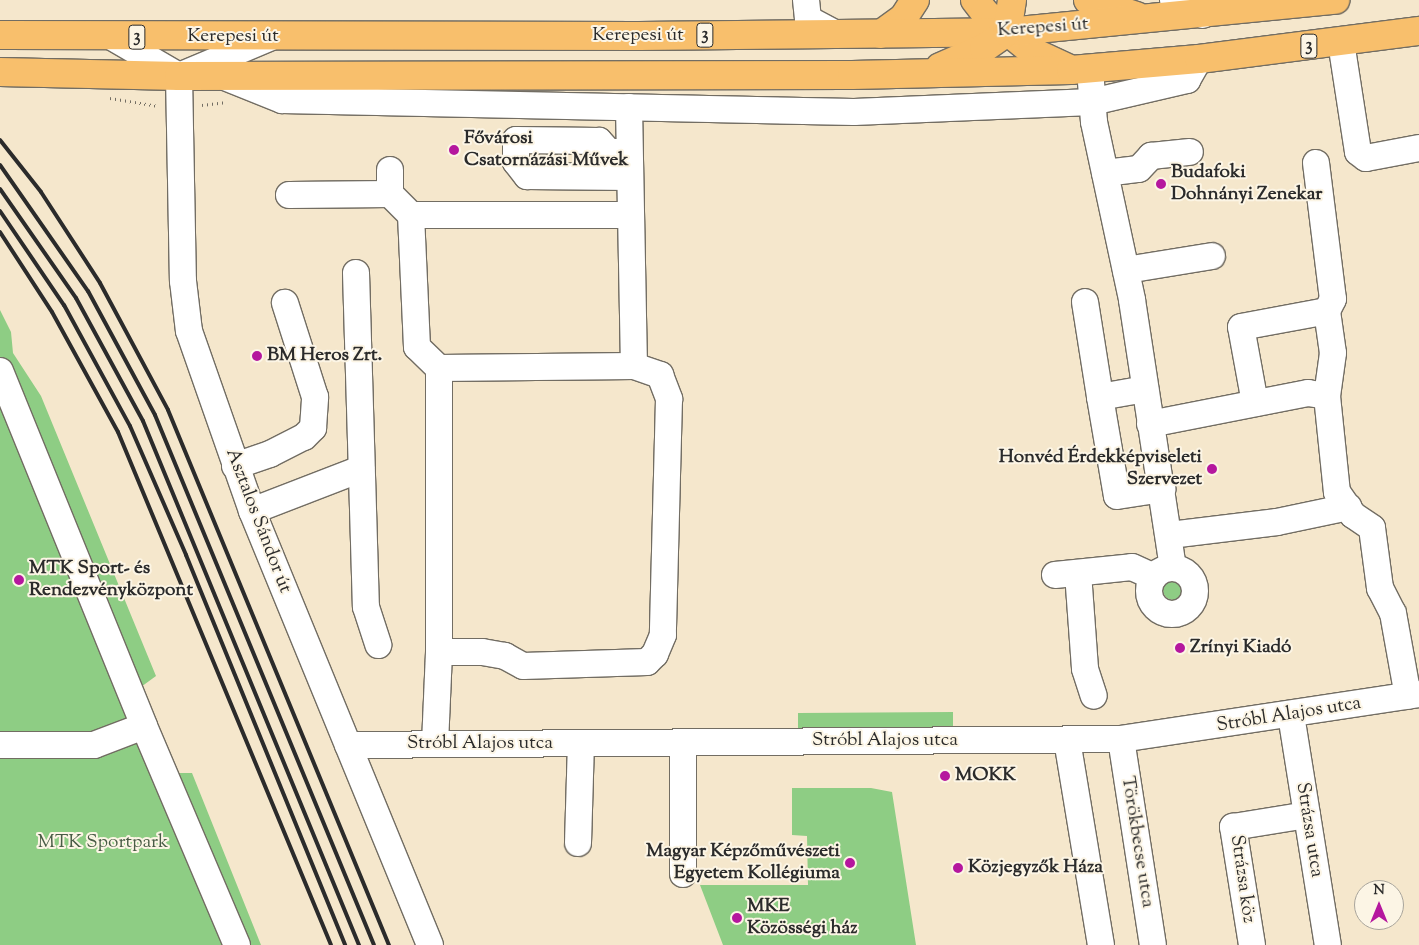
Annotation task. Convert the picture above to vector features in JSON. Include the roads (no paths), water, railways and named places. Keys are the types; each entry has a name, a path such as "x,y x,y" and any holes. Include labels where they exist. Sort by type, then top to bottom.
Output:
{"main road":[{"path":"881,34 904,17 915,0"},
{"path":"975,0 1007,32 1033,52 1080,69"},
{"path":"922,74 976,52 1007,32 1012,0"},
{"path":"1088,0 1149,20"},
{"name":"Kerepesi út","path":"0,35 273,37 404,34 881,34 1007,32 1202,15 1335,0"},
{"name":"Kerepesi út","path":"0,72 179,76 217,74 922,74 1080,69 1199,59 1419,31"}],"street":[{"path":"806,0 808,19 836,34"},
{"path":"1173,0 1202,15"},
{"path":"112,37 179,76 273,37"},
{"path":"1341,42 1358,152 1366,158 1419,148"},
{"name":"Kerepesi út","path":"217,74 282,100 854,112 1092,102 1188,80 1199,59"},
{"path":"1080,69 1092,102 1126,270 1150,424 1170,534 1164,572 1132,567 1067,574 1086,669 1094,696"},
{"path":"852,75 854,112"},
{"name":"Asztalos Sándor út","path":"179,76 184,309 235,466 252,511 430,945"},
{"path":"629,107 634,366"},
{"path":"1105,173 1139,169 1151,156 1190,152"},
{"path":"1316,163 1334,299 1327,311 1333,353 1327,396 1337,492 1348,507 1372,528 1380,588 1393,613 1414,695"},
{"path":"289,194 390,182 411,215 417,346 439,368 439,652 435,744"},
{"path":"411,215 630,214"},
{"path":"1126,270 1212,256"},
{"path":"356,273 366,607 378,645"},
{"path":"1085,302 1117,496 1162,489"},
{"path":"235,466 270,454 304,437 313,428 315,397 284,303"},
{"path":"1256,404 1241,327 1327,311"},
{"path":"439,368 634,366 660,375 669,399 664,635 655,654 647,662 523,666 505,656 482,652 439,652"},
{"path":"0,371 144,726 237,945"},
{"path":"1100,397 1145,389"},
{"path":"1150,424 1308,394 1327,396"},
{"path":"252,511 361,469"},
{"path":"1170,534 1277,522 1348,507"},
{"name":"Stróbl Alajos utca","path":"348,745 1121,739 1291,715 1414,695"},
{"name":"Strázsa utca","path":"1291,715 1328,945"},
{"path":"0,745 94,745 144,726"},
{"name":"Törökbecse utca","path":"1121,739 1153,945"},
{"path":"1067,740 1101,945"},
{"path":"683,742 683,874"},
{"path":"578,843 581,743"},
{"name":"Strázsa köz","path":"1252,945 1234,827 1307,815"}],"railway":[{"path":"0,140 41,192 100,283 168,410 389,945"},
{"path":"0,165 88,291 155,415 374,945"},
{"path":"0,189 76,298 143,421 359,945"},
{"path":"0,211 64,305 130,426 186,555 345,945"},
{"path":"0,232 52,312 118,432 331,945"}],"place":[{"name":"Fővárosi Csatornázási Művek","path":"454,150"},
{"name":"Budafoki Dohnányi Zenekar","path":"1161,184"},
{"name":"BM Heros Zrt.","path":"257,356"},
{"name":"Honvéd Érdekképviseleti Szervezet","path":"1212,469"},
{"name":"MTK Sport- és Rendezvényközpont","path":"19,580"},
{"name":"Zrínyi Kiadó","path":"1180,648"},
{"name":"MOKK","path":"945,776"},
{"name":"Magyar Képzőművészeti Egyetem Kollégiuma","path":"850,863"},
{"name":"Közjegyzők Háza","path":"958,868"},
{"name":"MKE Közösségi ház","path":"737,918"}],"park label":[{"name":"MTK Sportpark","path":"103,843"}]}
